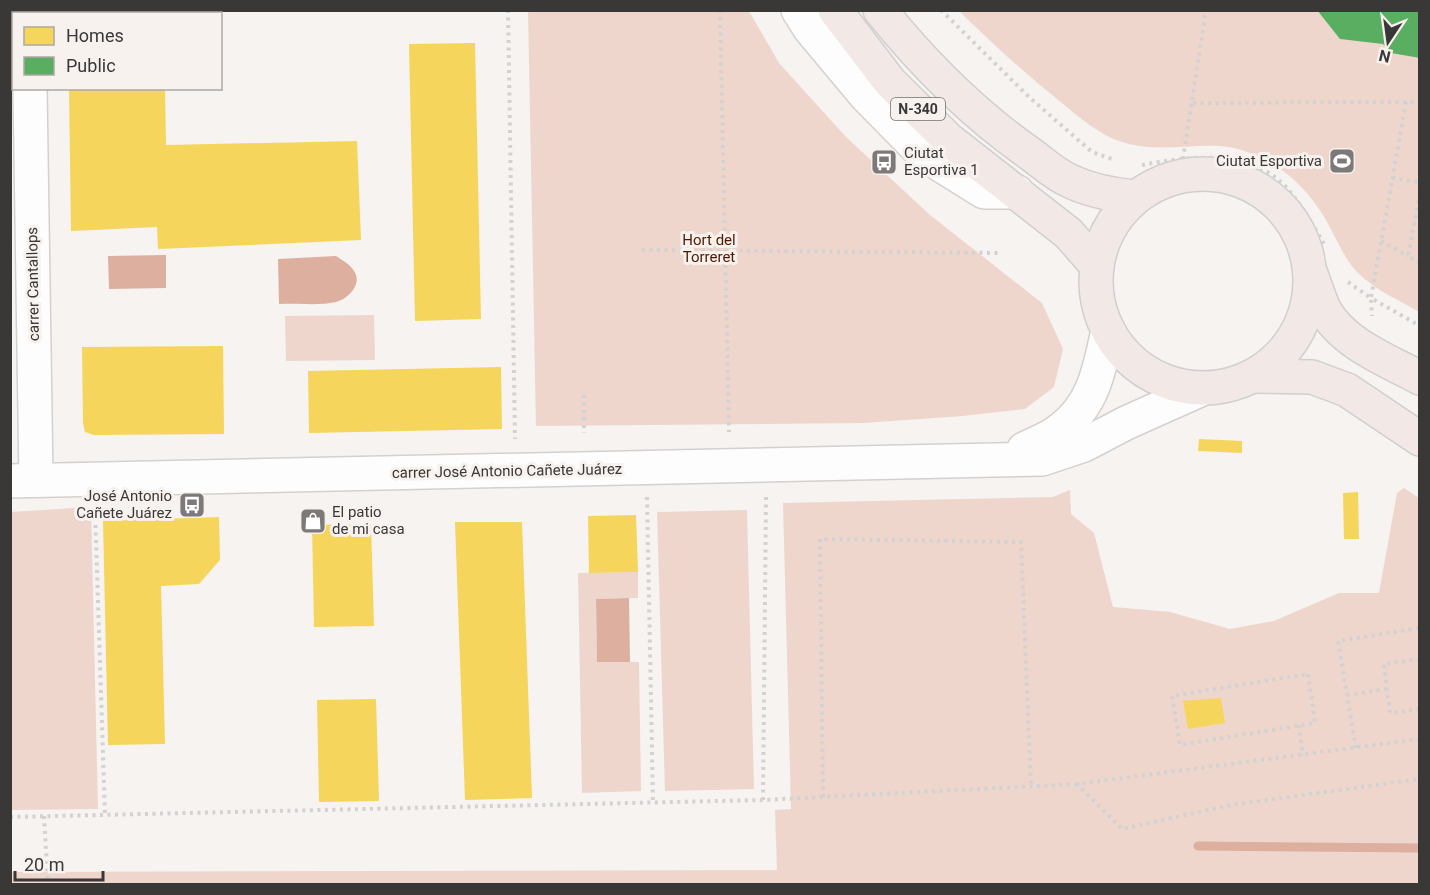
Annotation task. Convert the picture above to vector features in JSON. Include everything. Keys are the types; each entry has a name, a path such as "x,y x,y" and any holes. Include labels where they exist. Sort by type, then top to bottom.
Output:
{"highway":[{"name":"N-340","path":"835,10 890,82 949,140 1068,233 1093,262"},
{"name":"N-340","path":"880,10 912,50 960,99 1013,142 1068,181 1095,191 1131,187"},
{"path":"1419,378 1367,350 1343,333 1325,310 1324,273 1307,252 1299,232 1288,215 1256,188 1236,179 1216,175 1184,176 1154,186 1131,187 1122,212 1110,228 1093,262 1100,310 1107,337 1140,368 1195,392 1229,386 1260,376 1312,377 1347,390 1419,439"},
{"path":"1260,376 1285,351 1301,327 1309,301 1324,273"}],"street":[{"path":"798,10 810,29 866,96 924,154 984,192 1017,192"},
{"name":"carrer Cantallops","path":"23,481 30,90"},
{"name":"carrer José Antonio Cañete Juárez","path":"1005,461 1062,429 1087,403 1101,367 1107,337"},
{"name":"carrer José Antonio Cañete Juárez","path":"23,481 1042,459 1084,445 1195,392"}],"path":[{"path":"508,10 515,448"},
{"path":"720,10 729,432"},
{"path":"941,10 1029,97 1092,152 1122,163"},
{"path":"1183,159 1206,10"},
{"path":"1371,298 1406,102"},
{"path":"1193,103 1419,102"},
{"path":"1229,158 1259,167 1285,186 1307,215 1324,273 1317,302 1303,338 1280,368 1260,376 1248,388 1212,397 1195,392 1174,394 1140,379 1112,355 1107,337 1093,322 1086,285 1093,262 1091,247 1109,212 1131,187 1183,159 1229,158"},
{"path":"1131,187 1172,170 1210,166 1248,176 1281,196 1304,227 1317,263 1324,273 1419,326"},
{"path":"1392,178 1419,182"},
{"path":"1408,256 1419,193"},
{"path":"1381,241 1419,263"},
{"path":"642,250 1002,252"},
{"path":"584,395 585,433"},
{"path":"647,494 653,803"},
{"path":"764,800 766,497"},
{"path":"95,501 105,815"},
{"path":"823,797 820,539 1021,542 1031,786"},
{"path":"1356,748 1338,641 1419,628"},
{"path":"1419,659 1384,664 1390,713 1419,709"},
{"path":"1308,674 1315,723 1299,725 1180,745 1173,696 1308,674"},
{"path":"1347,695 1387,689"},
{"path":"1299,725 1303,756"},
{"path":"10,817 764,800 1077,784 1419,739"},
{"path":"1077,784 1122,829 1231,805 1419,779"},
{"path":"44,816 48,885"}],"green space":[{"name":"Hort del Torreret","path":"528,11 749,11 779,63 846,137 930,215 1042,303 1063,349 1054,387 1025,409 963,416 863,423 536,426"},
{"name":"Ciutat Esportiva","path":"959,11 1419,11 1419,312 1379,290 1358,273 1347,260 1313,201 1296,182 1276,166 1234,148 1145,147 1113,138 1084,121 1007,56"},
{"path":"374,315 375,360 286,361 285,316"},
{"path":"1404,488 1419,498 1419,884 11,884 10,872 777,870 775,810 791,809 783,503 1053,497 1070,490 1071,514 1094,533 1113,607 1170,612 1230,629 1274,621 1339,593 1379,593 1397,493"},
{"path":"91,507 98,809 11,810 11,512"},
{"path":"747,510 754,789 665,791 657,512"},
{"path":"638,572 638,598 596,599 597,662 639,662 641,791 582,793 578,573"}],"shaded area":[{"path":"166,255 166,288 109,289 108,256"},
{"path":"336,256 350,266 356,276 357,281 349,294 341,300 330,303 279,304 278,259"},
{"path":"629,598 630,662 597,662 596,599"}],"building: Homes":[{"path":"67,10 163,10 163,12 67,12"},
{"path":"475,43 481,319 415,321 409,44"},
{"path":"69,90 165,90 166,145 357,141 361,240 158,249 157,227 71,231"},
{"path":"223,346 224,434 94,435 85,432 82,347"},
{"path":"501,367 502,429 309,433 308,371"},
{"path":"1199,439 1242,441 1242,453 1198,451"},
{"path":"1358,492 1359,539 1344,539 1343,493"},
{"path":"636,515 638,572 589,573 588,516"},
{"path":"219,517 220,560 199,584 161,586 165,744 108,745 103,521"},
{"path":"455,522 522,522 532,798 465,800"},
{"path":"371,524 374,626 314,627 312,525"},
{"path":"1221,698 1225,723 1188,729 1183,701"},
{"path":"376,699 379,801 319,802 317,700"}],"building: Public":[{"path":"1317,10 1420,10 1420,58 1391,53 1383,44 1340,39"}],"waterway":[{"path":"1198,846 1420,848"}],"place":[{"name":"Ciutat Esportiva","path":"1342,161"},
{"name":"Ciutat Esportiva 1","path":"884,162"},
{"name":"José Antonio Cañete Juárez","path":"192,505"},
{"name":"El patio de mi casa","path":"313,521"}]}
